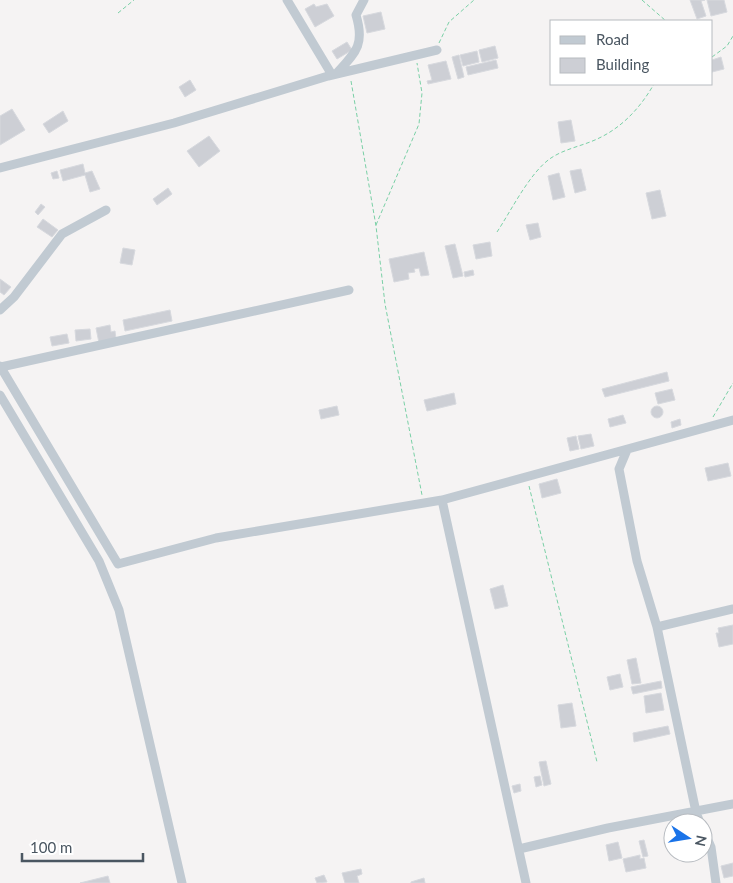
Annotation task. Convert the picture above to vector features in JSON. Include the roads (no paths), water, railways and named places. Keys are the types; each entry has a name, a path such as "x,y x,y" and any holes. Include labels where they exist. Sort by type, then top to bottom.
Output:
{"street":[{"path":"287,0 334,74"},
{"path":"334,74 354,54 362,33 356,15 364,0"},
{"path":"0,168 174,124 334,74 437,50"},
{"path":"0,310 14,297 62,234 106,210"},
{"path":"349,290 0,366 118,564 216,538 442,500 733,420"},
{"path":"0,395 99,561 119,610 182,883"},
{"path":"627,450 619,469 637,561 657,627 696,812"},
{"path":"442,500 526,883"},
{"path":"657,627 733,609"},
{"path":"519,848 608,828 733,804"},
{"path":"713,861 716,883"}]}
